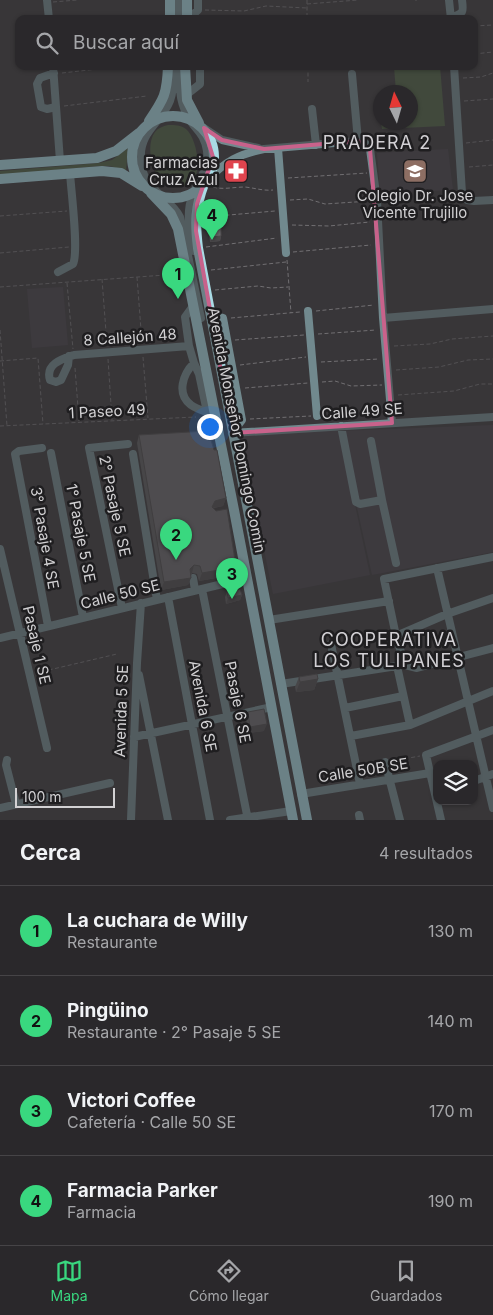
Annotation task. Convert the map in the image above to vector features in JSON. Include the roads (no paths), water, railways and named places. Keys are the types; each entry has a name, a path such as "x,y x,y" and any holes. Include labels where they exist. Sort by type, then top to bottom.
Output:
{"main road":[{"path":"170,0 170,15"},
{"path":"188,0 188,15"},
{"path":"147,190 139,179 134,163 135,146 144,128 165,97 168,70"},
{"path":"185,70 186,94 190,108 202,126"},
{"path":"0,165 108,156 162,116 187,116 202,126"},
{"name":"Avenida Monseñor Domingo Comin","path":"202,126 211,142 213,157 211,172 197,208 196,231 198,248 305,820"},
{"path":"0,178 117,171 147,190 165,198 179,198 193,193 206,182"},
{"name":"Avenida Monseñor Domingo Comin","path":"147,190 175,220 187,273 230,511 247,578 293,817"}],"street":[{"path":"176,0 176,15"},
{"path":"182,0 182,15"},
{"path":"192,15 198,10 198,0"},
{"path":"449,0 450,15"},
{"path":"459,15 463,11 462,0"},
{"path":"48,1 49,15"},
{"path":"56,107 44,109 42,107 38,84 40,78 54,70 60,161"},
{"name":"Avenida Monseñor Domingo Comin","path":"174,70 172,94 162,116 146,135 142,144 142,169 153,188 176,210 184,229 293,817"},
{"name":"Avenida Monseñor Domingo Comin","path":"180,70 180,94 187,116 201,134 207,153 205,171 193,193 189,207 190,228 305,820"},
{"path":"186,94 200,84 200,70"},
{"path":"454,70 462,193 467,200 474,202 493,200"},
{"path":"352,74 358,141"},
{"path":"312,109 316,145"},
{"path":"202,126 222,140 264,149"},
{"path":"206,182 229,161 264,149 358,141 366,144 370,149 377,201 383,318 392,422"},
{"path":"278,148 286,253"},
{"path":"58,272 74,262 76,246 70,173"},
{"name":"Avenida Monseñor Domingo Comin","path":"193,306 185,316 189,346 211,414"},
{"path":"383,318 493,309"},
{"path":"308,311 317,416"},
{"name":"Avenida Monseñor Domingo Comin","path":"210,315 223,318 232,365 242,420 232,433"},
{"name":"8 Callejón 48","path":"71,356 189,346"},
{"name":"Avenida Monseñor Domingo Comin","path":"194,363 184,375 183,391 187,401 211,414"},
{"name":"Calle 49 SE","path":"232,433 493,417"},
{"path":"340,426 356,502 360,504 382,500"},
{"path":"371,441 396,563"},
{"name":"2° Pasaje 5 SE","path":"122,608 89,448 128,444"},
{"name":"3° Pasaje 4 SE","path":"42,448 19,451 15,454 48,626"},
{"name":"1° Pasaje 5 SE","path":"51,454 83,617"},
{"name":"2° Pasaje 5 SE","path":"132,454 157,600"},
{"name":"Pasaje 1 SE","path":"0,549 48,748"},
{"path":"410,725 403,696 401,666 384,578 493,557"},
{"path":"437,568 476,735 489,775 493,808"},
{"name":"Pasaje 6 SE","path":"193,578 198,589 227,717 247,819"},
{"name":"Calle 50 SE","path":"0,638 247,578"},
{"name":"Avenida 6 SE","path":"168,597 210,820"},
{"path":"396,636 447,614 493,598"},
{"path":"269,620 389,602"},
{"name":"Avenida 5 SE","path":"131,820 141,603"},
{"path":"331,644 360,784"},
{"path":"281,684 401,666 417,668 493,648"},
{"path":"137,663 168,820"},
{"path":"351,736 410,725 493,691"},
{"path":"345,708 403,696"},
{"path":"134,737 272,707"},
{"path":"433,784 426,755 493,730"},
{"path":"7,760 6,765 16,804"},
{"path":"386,762 400,820"},
{"name":"Calle 50B SE","path":"301,794 430,773"},
{"path":"0,808 110,783"},
{"path":"438,805 441,820"},
{"path":"230,820 293,817"}],"place":[{"name":"Farmacias Cruz Azul","path":"236,171"},
{"name":"Colegio Dr. Jose Vicente Trujillo","path":"415,171"},
{"name":"Farmacia Parker","path":"212,240"},
{"name":"La cuchara de Willy","path":"178,299"},
{"name":"Pingüino","path":"176,560"},
{"name":"Victori Coffee","path":"232,599"}],"district":[{"name":"PRADERA 2","path":"377,142"},
{"name":"COOPERATIVA LOS TULIPANES","path":"389,649"}]}
